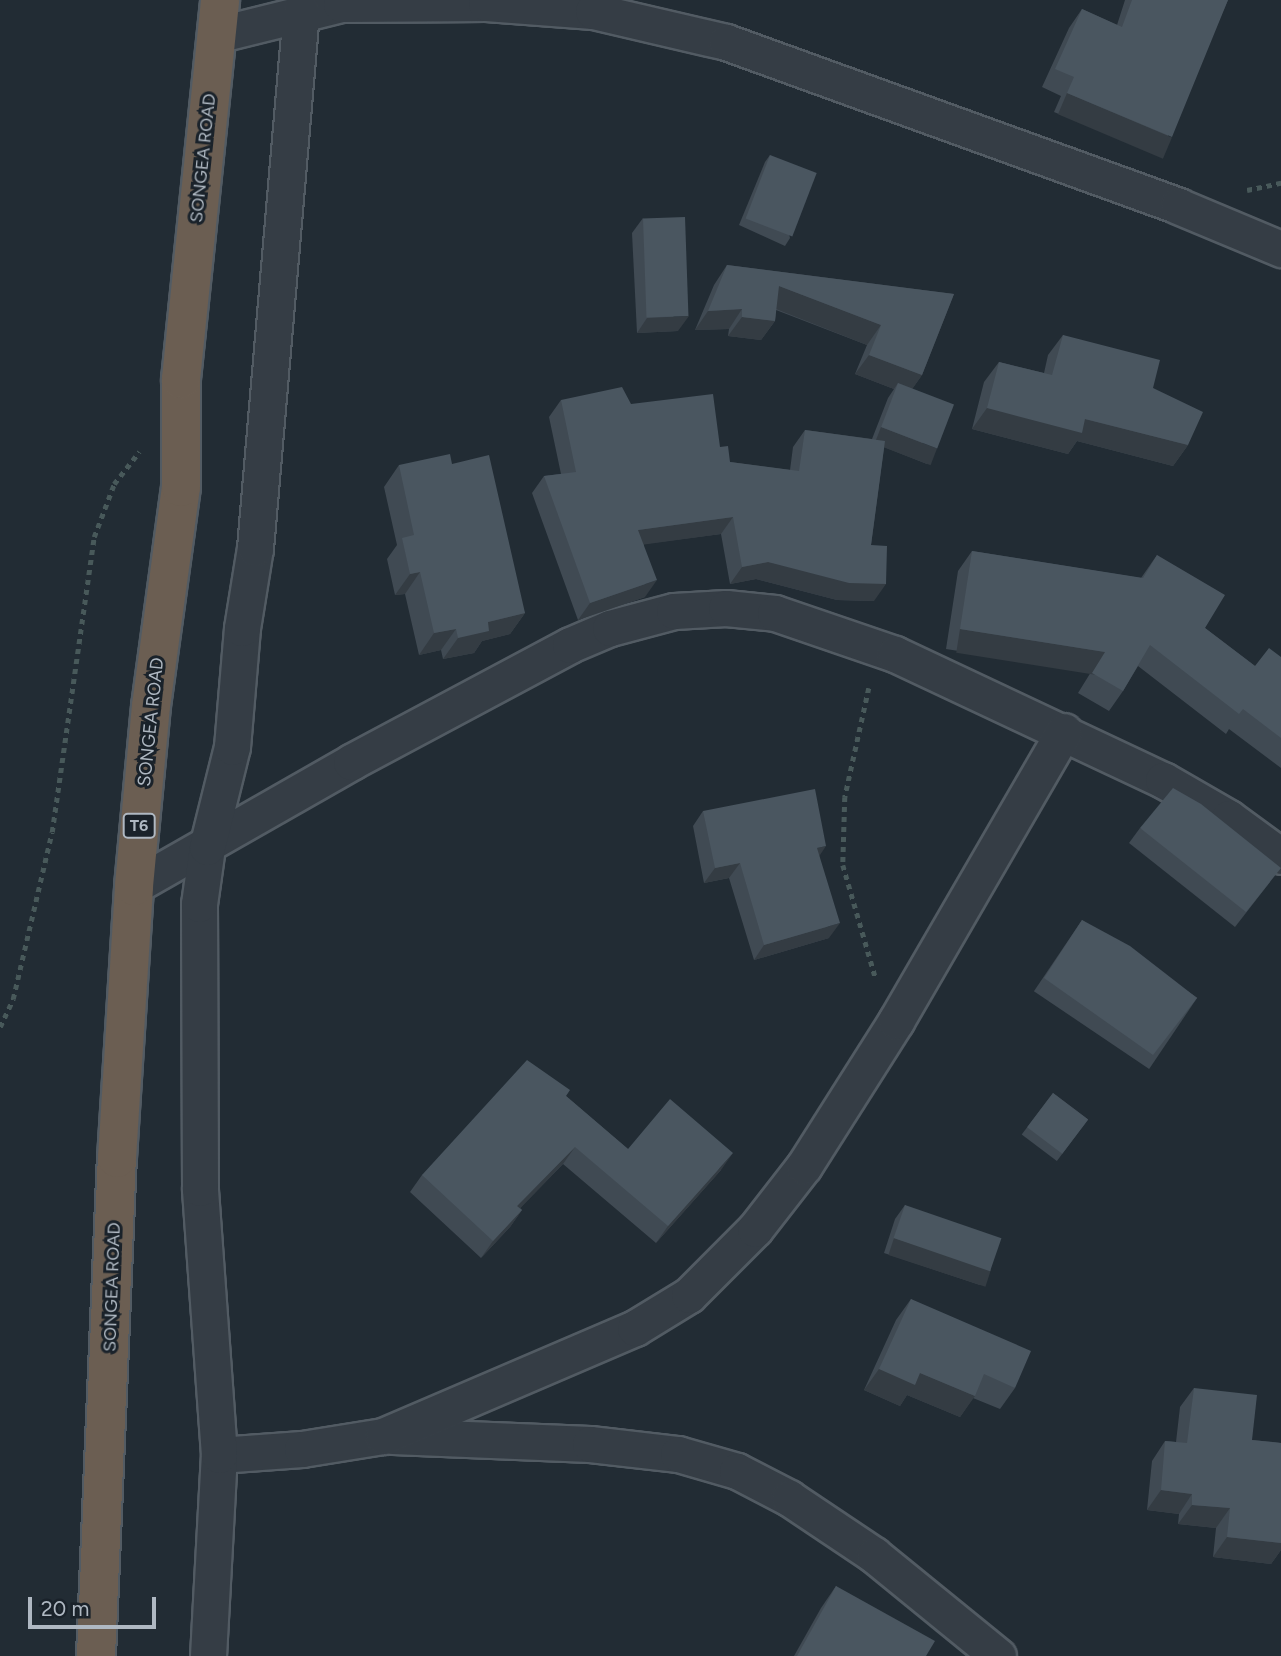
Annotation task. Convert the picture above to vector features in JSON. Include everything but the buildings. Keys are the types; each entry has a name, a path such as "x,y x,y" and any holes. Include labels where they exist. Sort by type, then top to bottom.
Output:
{"highway":[{"name":"SONGEA ROAD","path":"96,1656 117,1158 134,886 151,706 181,487 181,379 218,18"}],"street":[{"path":"218,18 301,11 341,4 486,3 597,6 726,43 1152,197 1281,249"},
{"path":"208,1656 219,1455 196,1092 198,929 206,847 232,747 242,628 254,548 301,11"},
{"path":"134,886 351,762 610,628 674,611 726,608 775,613 877,647 1064,731 1218,811 1281,856"},
{"path":"383,1436 635,1328 689,1295 755,1229 804,1166 896,1021 1064,731"},
{"path":"219,1455 302,1449 383,1436 590,1444 678,1454 737,1471 789,1498 874,1555 998,1656"}],"path":[{"path":"0,1027 13,999 52,832 78,678 94,537 114,484 142,449"},
{"path":"877,647 845,796 843,865 873,972 896,1021"}]}
